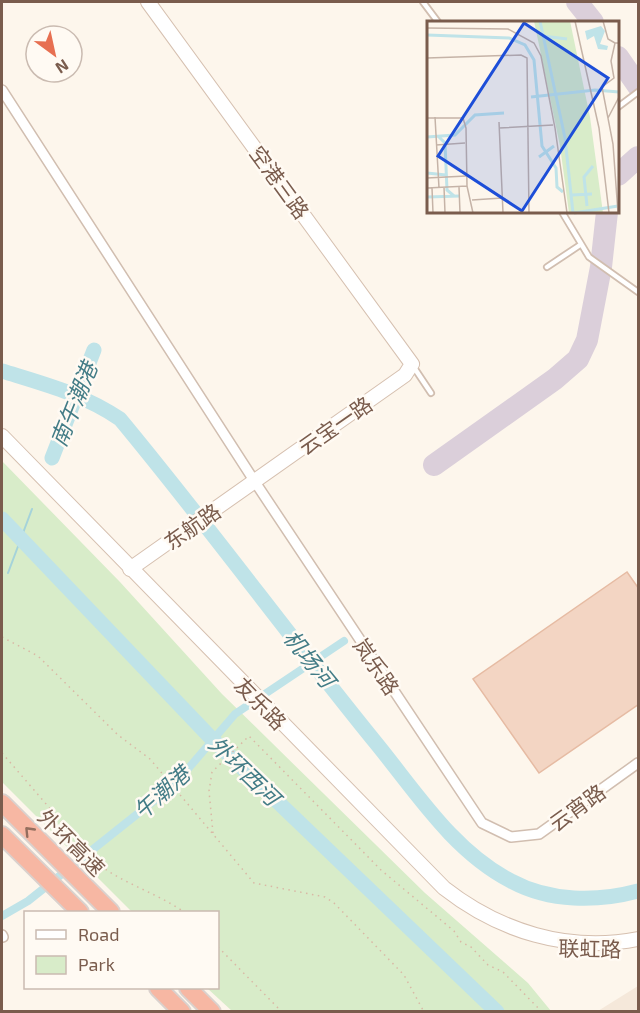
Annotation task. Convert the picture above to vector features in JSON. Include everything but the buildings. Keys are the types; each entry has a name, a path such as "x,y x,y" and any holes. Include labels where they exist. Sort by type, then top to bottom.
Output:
{"highway":[{"name":"外环高速","path":"2,803 110,911"},
{"path":"2,835 79,911"},
{"path":"160,989 182,1011"},
{"path":"190,989 213,1011"}],"main road":[{"name":"空港三路","path":"148,2 412,363"},
{"name":"云宝一路","path":"255,482 405,375 412,363"},
{"name":"友乐路","path":"2,436 127,572"},
{"name":"友乐路","path":"2,448 264,712 444,888 482,914 542,942"},
{"name":"东航路","path":"127,572 255,482"},
{"name":"东航路","path":"127,572 144,558"},
{"name":"联虹路","path":"542,942 588,944 639,939"},
{"name":"联虹路","path":"542,942 587,952 639,948"}],"street":[{"name":"岚乐路","path":"2,90 255,482 474,813 491,829 511,837"},
{"name":"云宵路","path":"511,837 531,837 543,832 639,763"}],"lane":[{"path":"423,2 437,21"},
{"path":"619,106 639,92"},
{"path":"563,213 580,245 592,260 639,292"},
{"path":"547,267 580,245"},
{"path":"412,363 431,393"}],"path":[{"path":"2,637 38,656 118,735 150,759 254,883 325,897 334,903 404,975 424,1011"},
{"path":"213,835 209,791 212,772 249,736 381,870 454,931 461,942 471,947 488,965 504,972 542,1011"},
{"path":"2,753 98,864 114,876 164,898 183,911"},
{"path":"219,947 282,1011"}],"shaded area":[{"path":"638,986 638,1011 598,1011"}],"green space":[{"path":"2,461 120,582 222,694 425,893 528,983 551,1011 232,1011 208,989 219,989 219,911 131,911 2,782"}],"waterway":[{"name":"南午潮港","path":"52,458 94,350"},
{"name":"机场河","path":"2,371 77,396 120,419 421,800 471,854 511,881 542,893 590,898 638,891"},
{"name":"南午潮港","path":"8,573 32,509"},
{"name":"外环西河","path":"2,519 212,739 497,1012"},
{"name":"午潮港","path":"2,916 28,901 175,784 235,714 344,641"},
{"path":"483,1012 492,1007"}],"taxiway":[{"path":"577,2 592,21"},
{"path":"619,58 638,86"},
{"path":"619,174 638,157"},
{"path":"434,465 555,379 578,359 587,340 601,267 607,213"}]}
